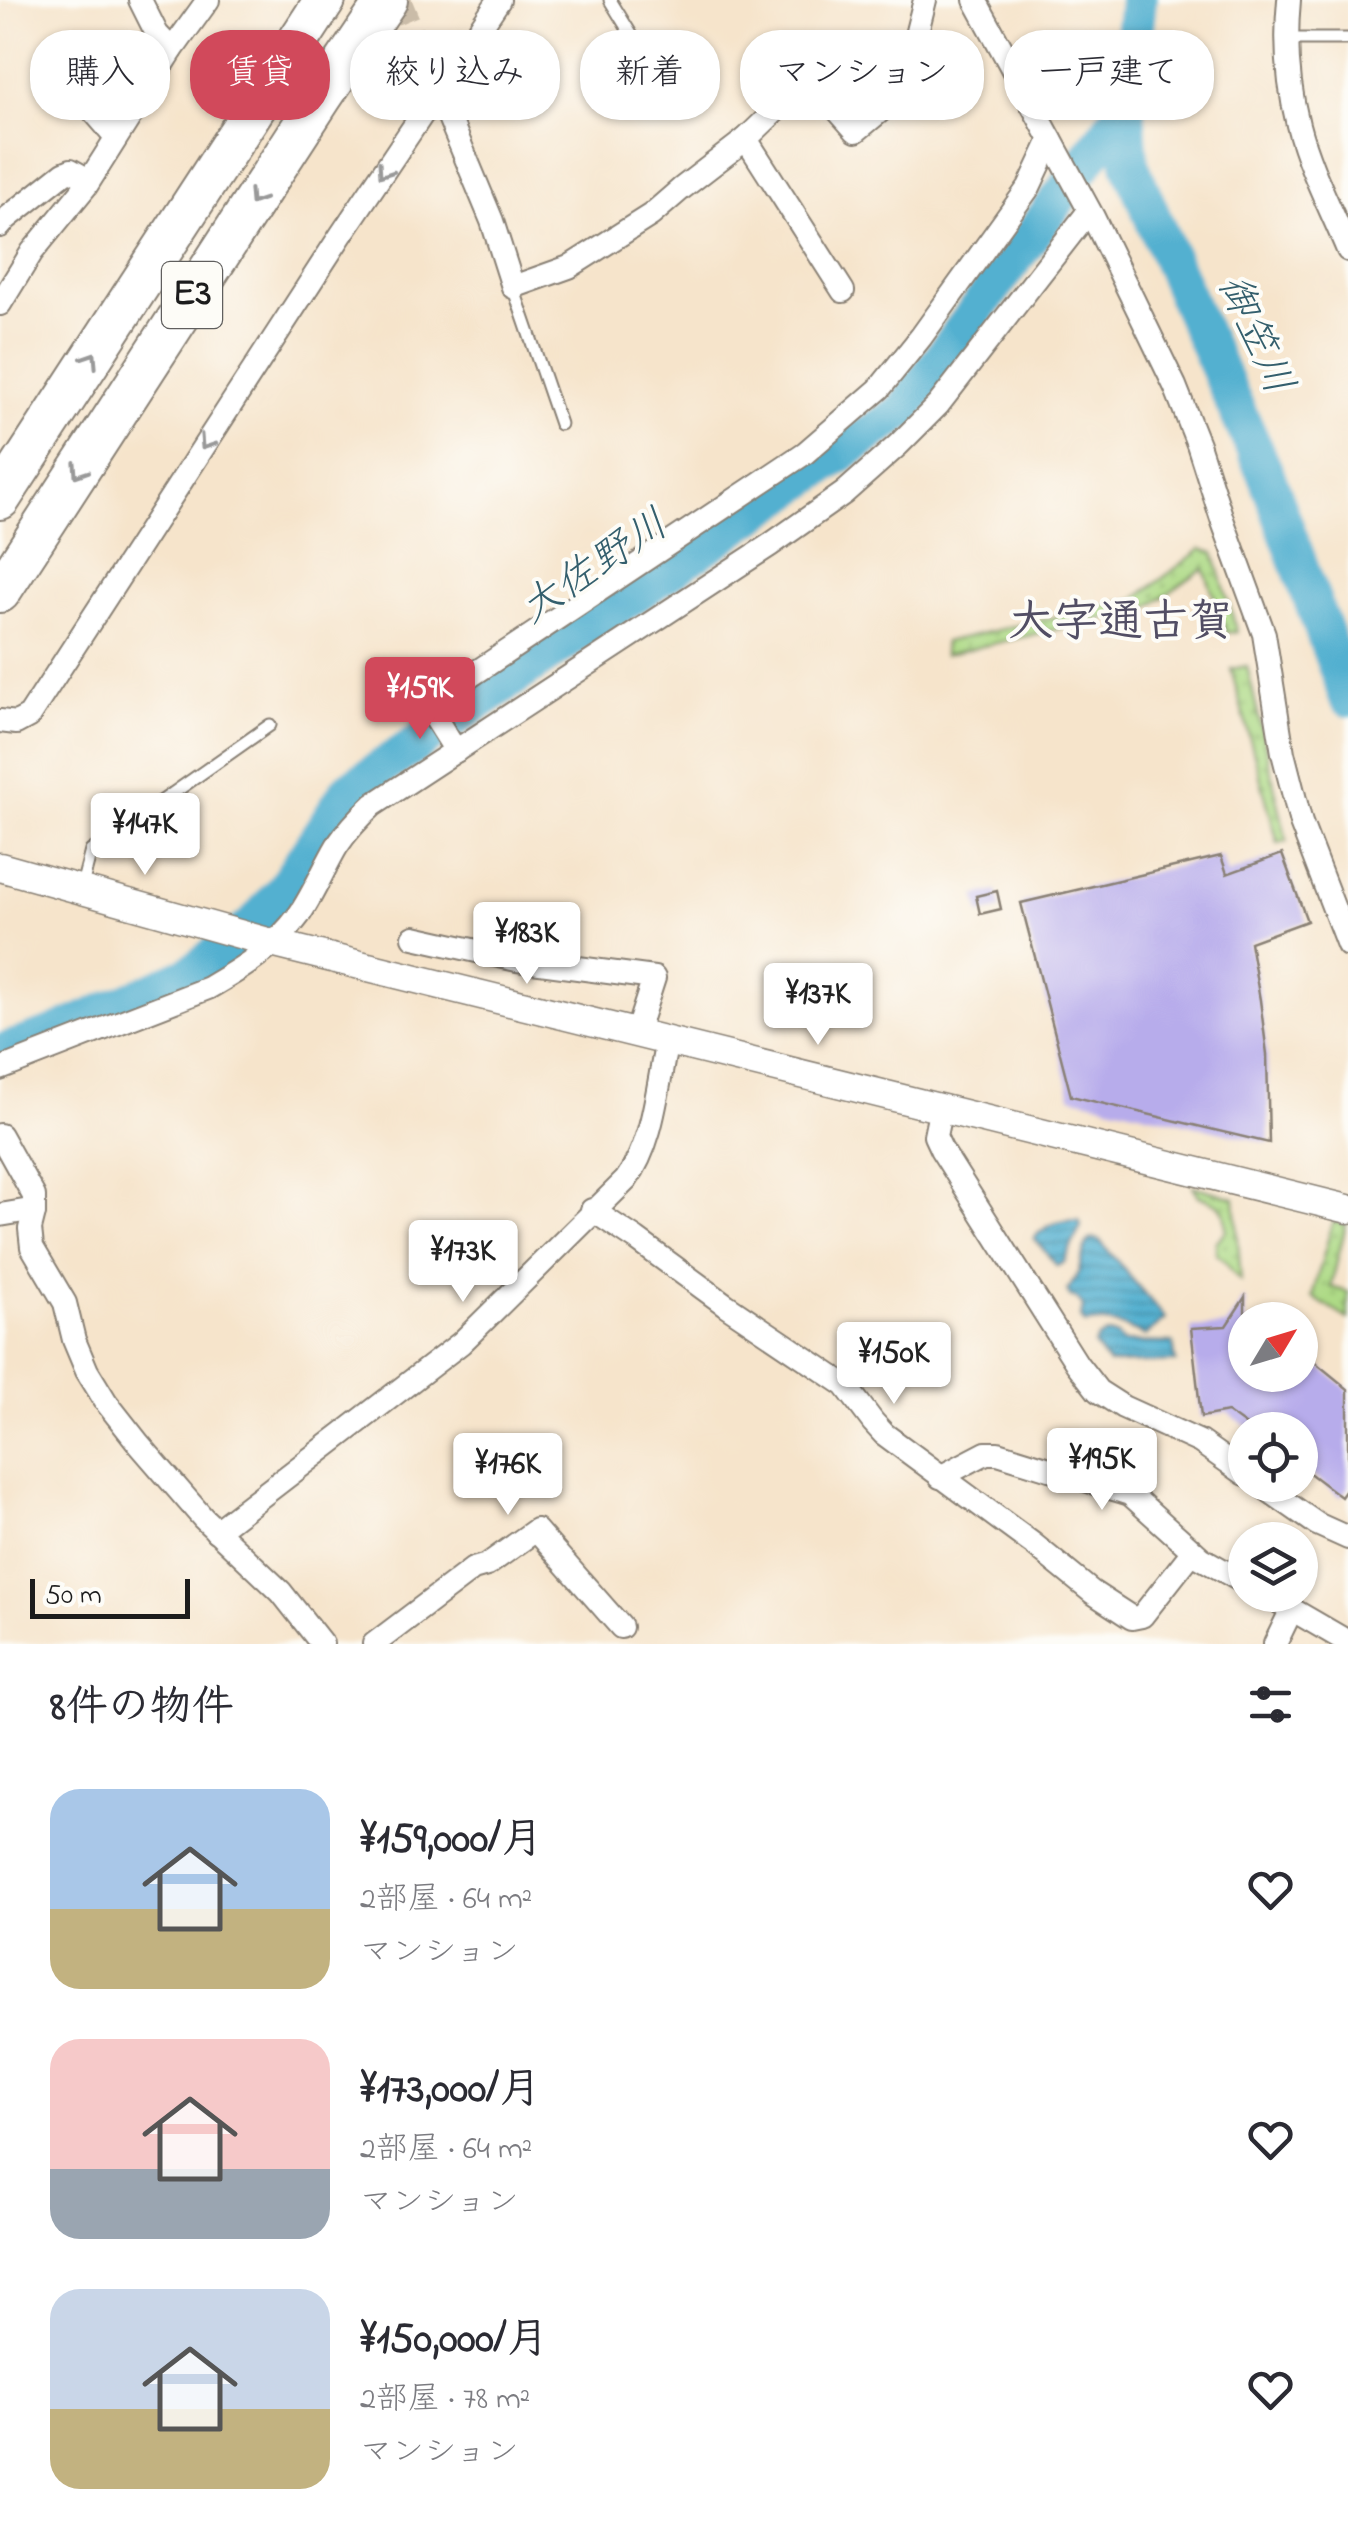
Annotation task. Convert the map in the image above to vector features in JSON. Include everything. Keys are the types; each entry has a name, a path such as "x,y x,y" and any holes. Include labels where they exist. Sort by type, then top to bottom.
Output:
{"highway":[{"name":"E3","path":"0,500 325,0"},
{"name":"E3","path":"0,592 386,0"}],"street":[{"path":"140,0 158,34 172,50"},
{"path":"0,304 32,252 89,180 208,0"},
{"path":"480,30 500,0"},
{"path":"450,120 492,221 513,288 569,267 652,215 746,139 798,89 810,84 818,87 856,132 891,102 910,59 925,0"},
{"path":"975,0 1088,207 1175,386 1198,444 1264,634 1283,753 1301,823 1348,945"},
{"path":"1289,0 1290,74 1298,125 1342,218 1348,250"},
{"path":"102,120 116,137"},
{"path":"0,721 16,723 29,716 418,120"},
{"path":"746,139 843,291"},
{"path":"456,750 427,705 805,453 879,389 921,337 1054,144"},
{"path":"0,226 64,172 70,170 89,180"},
{"path":"0,1069 208,988 240,970 274,944 298,916 338,845 373,804 844,493 938,405 1088,207"},
{"path":"0,867 274,944 1348,1209"},
{"path":"414,937 517,960 654,978 636,1034"},
{"path":"216,1531 461,1343 626,1180 644,1146 667,1042"},
{"path":"941,1107 935,1136 941,1149 1098,1391 1200,1442 1228,1462"},
{"path":"0,1135 34,1196 32,1247 64,1303 87,1371 106,1402 216,1531 272,1582 322,1644"},
{"path":"592,1210 845,1385 884,1434 1132,1618 1142,1616 1193,1551"},
{"path":"0,1215 34,1213"},
{"path":"940,1476 986,1453 998,1453 1130,1494 1193,1551 1228,1572"},
{"path":"1285,1502 1317,1524 1348,1538"},
{"path":"374,1644 473,1569 487,1566 536,1530 621,1627"},
{"path":"1276,1644 1291,1612"},
{"path":"1296,1612 1348,1642"}],"lane":[{"path":"610,0 628,30"},
{"path":"1288,39 1348,39"},
{"path":"513,288 560,424"},
{"path":"80,889 92,851 270,724"}],"green space":[{"path":"1201,549 1214,553 1237,631 1226,633 1204,568 1146,609 944,655 944,642 1135,599"},
{"path":"1247,666 1287,841 1278,843 1231,669"},
{"path":"1193,1186 1235,1198 1241,1281 1216,1254 1216,1242 1226,1231 1223,1210 1199,1196"},
{"path":"1333,1221 1346,1224 1331,1287 1348,1292 1348,1319 1312,1297"}],"water":[{"path":"1079,1220 1081,1226 1064,1262 1057,1266 1034,1238 1054,1224"},
{"path":"1096,1239 1166,1319 1145,1336 1101,1322 1085,1324 1081,1318 1083,1306 1070,1297 1068,1291 1085,1247 1089,1240"},
{"path":"1107,1334 1122,1342 1173,1343 1176,1362 1108,1364 1094,1345"}],"building":[{"path":"1282,854 1307,921 1250,942 1267,1054 1269,1143 1071,1096 1021,903 1221,856 1227,874"},
{"path":"997,891 1001,909 980,914 976,896"},
{"path":"1228,1323 1228,1392 1318,1392 1318,1365 1348,1389 1348,1487 1341,1497 1318,1480 1318,1412 1227,1412 1201,1417 1191,1328"}],"waterway":[{"name":"御笠川","path":"1138,0 1126,107 1130,164 1267,477 1348,698"},
{"name":"大佐野川","path":"0,1053 53,1035 189,975 254,925 283,891 348,791 902,412 1116,120"}],"tunnel":[{"path":"400,0 413,30"}],"district":[{"name":"大字通古賀","path":"1121,624"}]}
